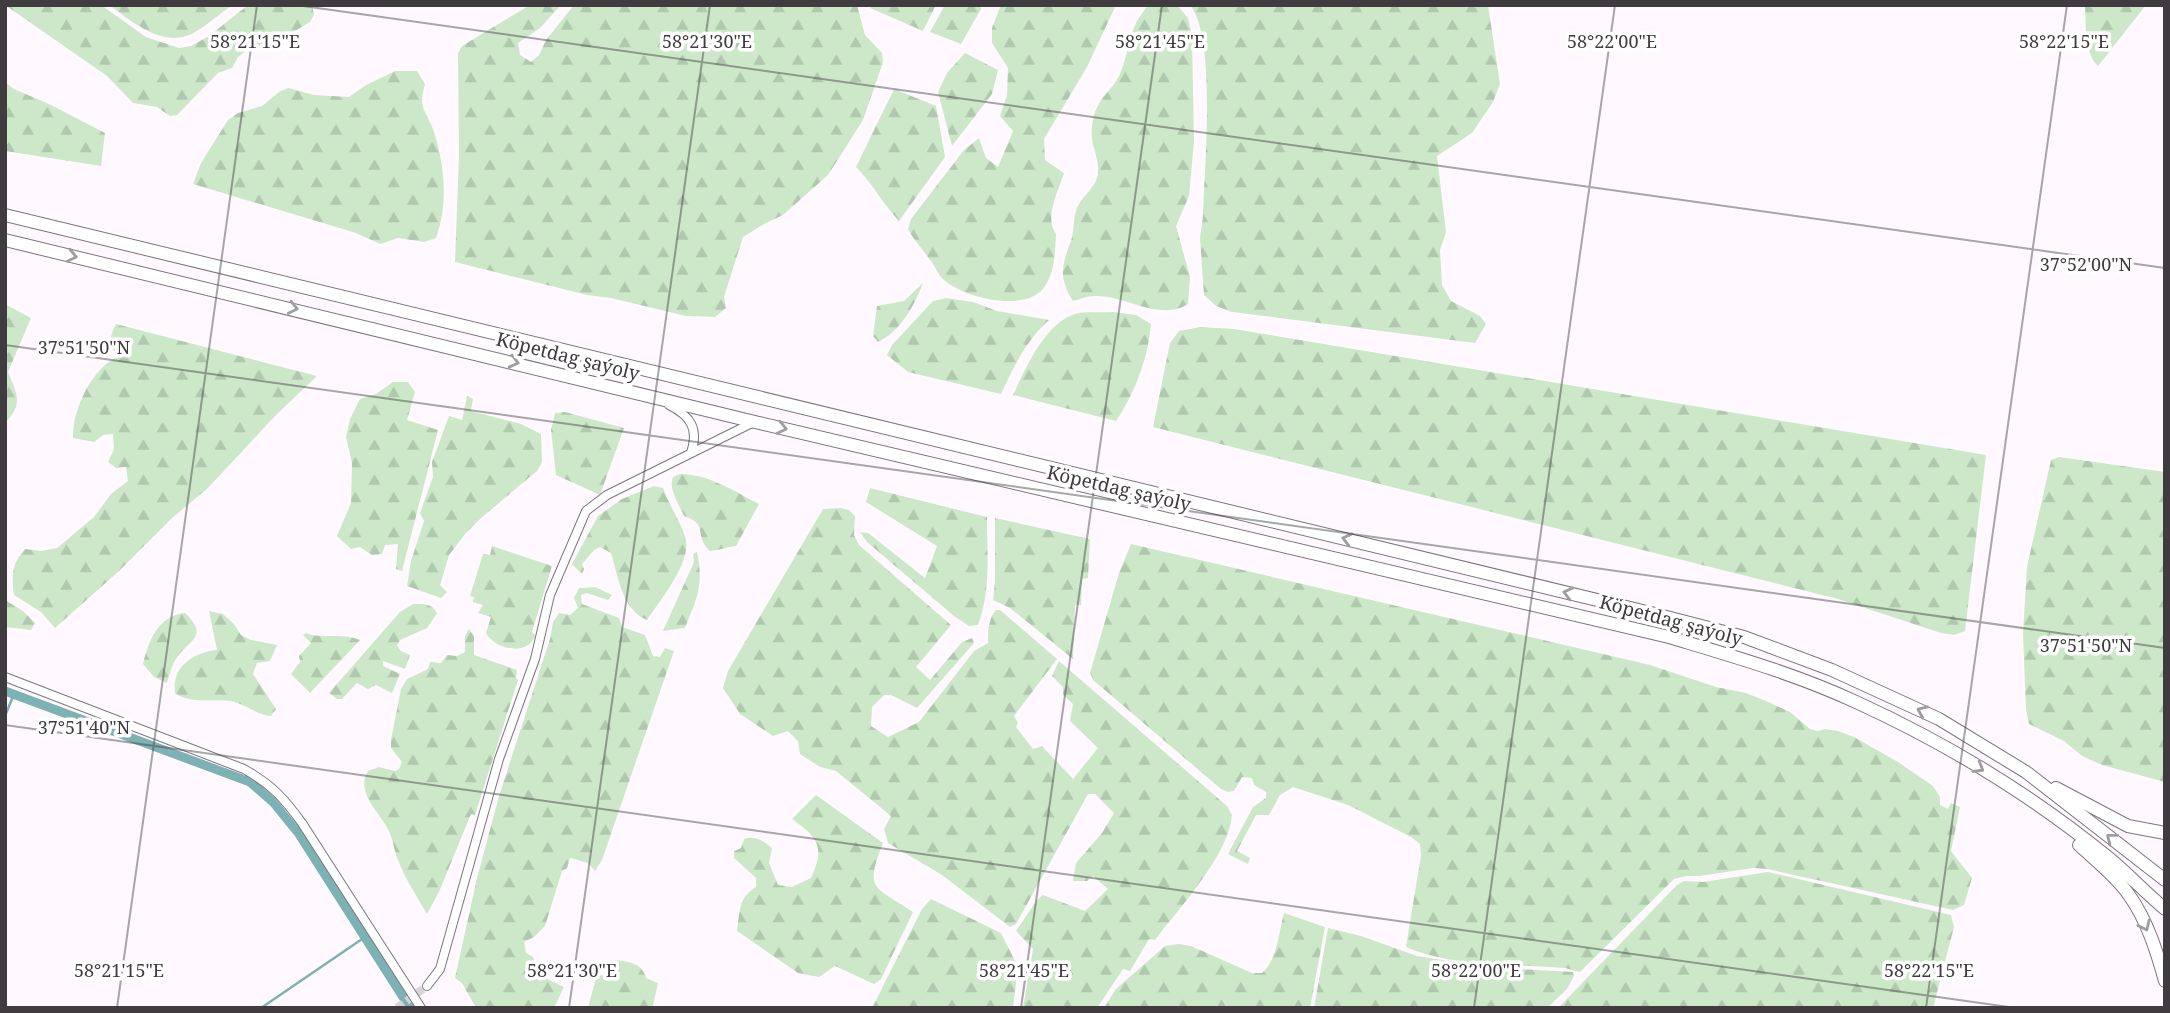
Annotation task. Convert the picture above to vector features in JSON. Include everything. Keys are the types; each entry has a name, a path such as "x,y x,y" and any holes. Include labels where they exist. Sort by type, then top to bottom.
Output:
{"main road":[{"name":"Köpetdag şaýoly","path":"5,215 1642,610 1744,637 1832,670 1939,719 2026,772 2165,880"},
{"name":"Köpetdag şaýoly","path":"5,240 755,422 1669,637 1759,664 1855,701 1934,741 2015,790 2109,859 2165,909"},
{"path":"2026,772 2128,827 2165,833"},
{"path":"2015,790 2105,869 2130,895 2146,925 2165,981"}],"street":[{"path":"652,396 677,409 694,429 696,439 691,453"},
{"path":"427,986 440,969 499,759 535,659 550,595 586,511 607,495 755,422"},
{"path":"5,677 244,769 269,784 302,823 421,1008"}],"green space":[{"path":"5,5 101,5 146,37 179,48 191,46 209,36 248,5 312,5 314,15 310,22 270,46 247,50 238,57 232,68 218,73 177,115 170,116 157,107 133,103 107,76"},
{"path":"109,5 233,5 197,31 174,38 151,32"},
{"path":"530,5 561,5 540,28 518,43 520,55 531,62 539,55 546,40 574,5 857,5 865,35 882,53 883,62 863,120 828,175 783,215 743,237 724,297 726,308 715,317 686,316 455,262 459,156 458,53 462,46"},
{"path":"872,5 936,5 923,31 870,8"},
{"path":"945,5 980,5 981,9 961,44 930,32"},
{"path":"1001,5 1116,5 1087,67 1044,139 1045,160 1064,173 1052,212 1051,220 1056,234 1051,274 1036,295 1010,301 978,297 951,285 940,276 908,229 911,219 964,150 979,138 986,158 998,167 1013,131 1000,116 1007,95 1008,68 992,43 992,28"},
{"path":"1148,5 1177,5 1188,18 1192,36 1194,141 1189,196 1176,226 1190,277 1188,304 1166,310 1106,297 1092,296 1073,301 1063,278 1077,209 1097,178 1098,165 1092,140 1094,116 1100,102 1120,74 1133,29"},
{"path":"1190,5 1488,5 1500,84 1493,102 1472,133 1437,156 1446,232 1440,250 1442,285 1451,301 1480,316 1486,324 1475,343 1232,312 1216,306 1204,295 1200,238 1206,138 1206,74 1204,46"},
{"path":"2085,5 2146,5 2098,66 2093,61 2088,46"},
{"path":"965,53 998,70 992,94 952,146 938,92 947,73"},
{"path":"395,71 417,71 425,84 422,101 424,111 435,135 443,174 444,200 436,238 424,242 398,238 380,244 356,233 193,184 201,163 228,120 238,113 262,106 288,88 314,95 349,97"},
{"path":"5,82 14,89 105,133 101,166 5,151"},
{"path":"894,89 936,106 945,157 899,221 856,167"},
{"path":"923,283 906,317 878,342 873,336 877,306 904,301"},
{"path":"946,298 1049,320 1027,345 1001,394 908,372 887,355 892,345 933,301"},
{"path":"5,304 31,318 8,372 17,404 5,423"},
{"path":"1113,312 1136,315 1151,324 1140,375 1116,421 1013,395 1037,348 1054,327 1075,314"},
{"path":"116,324 317,376 275,416 208,488 172,518 119,571 55,628 41,612 14,595 14,570 17,559 25,549 41,551 57,548 94,517 111,494 128,481 126,467 116,468 108,462 114,449 113,434 103,435 94,442 73,438 76,415 85,391 100,370 118,357 111,341"},
{"path":"1200,327 1234,329 1986,455 1965,631 1954,635 1941,633 1838,599 1153,427 1170,343 1179,331"},
{"path":"393,382 408,382 415,392 407,420 438,430 402,571 396,569 398,544 385,545 382,554 372,555 360,547 351,549 337,536 351,503 352,463 346,437 350,419 360,399 376,394"},
{"path":"467,396 473,399 471,411 521,424 541,434 542,462 537,471 466,533 449,555 440,585 447,592 441,598 407,586 411,561 424,521 420,513 433,477 432,462 449,416 462,420"},
{"path":"565,412 624,428 600,495 556,475 551,430 555,413"},
{"path":"2059,457 2165,472 2165,782 2102,765 2082,756 2064,741 2029,724 2023,634 2027,567 2051,460"},
{"path":"680,474 711,480 759,504 736,546 710,551 705,546 697,523 684,516 673,491 673,477"},
{"path":"654,486 663,488 684,534 686,550 673,582 647,620 632,609 626,600 611,553 600,547 594,550 582,564 582,574 572,564 598,516 622,499"},
{"path":"870,488 987,517 987,585 978,625 969,626 954,616 867,542 860,532 868,533 925,578 937,546 866,502"},
{"path":"823,509 849,510 855,516 854,535 859,545 951,625 916,667 930,680 962,642 972,638 974,643 917,708 891,695 884,695 872,707 871,726 888,737 919,722 974,651 988,643 991,617 996,610 1000,610 1057,659 1014,716 1018,723 1016,727 1033,749 1042,746 1073,779 1098,748 1070,721 1073,704 1063,695 1063,687 1052,676 1059,661 1227,806 1232,815 1229,831 1213,864 1155,940 1149,939 1130,971 1123,969 1097,1008 1023,1008 1033,949 1016,931 1043,895 1085,911 1108,889 1093,876 1087,881 1073,881 1076,863 1102,833 1114,813 1095,794 1088,794 1016,924 1010,927 942,875 888,843 884,829 891,816 836,771 820,767 800,754 798,741 788,731 773,736 740,714 723,688 728,671"},
{"path":"995,518 1090,539 1088,578 1082,579 1081,605 1075,605 1073,659 1010,608 993,600"},
{"path":"1131,544 1650,665 1766,701 1790,712 1810,729 1838,731 1854,737 1933,786 1940,797 1940,805 1948,809 1951,803 1960,807 1951,851 1972,878 1964,905 1953,910 1753,868 1674,879 1580,972 1565,968 1463,961 1406,947 1421,855 1420,844 1348,805 1293,787 1280,795 1269,815 1256,815 1237,851 1250,858 1248,864 1228,854 1253,807 1266,798 1266,792 1254,785 1252,778 1242,777 1234,791 1221,789 1093,680 1090,673 1119,573"},
{"path":"492,546 552,566 532,632 536,636 523,648 504,647 493,641 486,633 491,617 478,613 483,605 473,602 474,597 470,596 483,554 490,555"},
{"path":"697,552 700,574 698,591 685,628 663,631 694,562 693,554"},
{"path":"595,587 612,595 608,600 587,593 581,595 582,604 619,618 622,627 645,635 653,656 660,657 665,648 674,651 602,860 595,871 588,863 570,858 567,868 562,871 545,926 524,942 526,953 533,957 541,976 564,987 554,1008 476,1008 462,983 455,978 477,878 499,796 550,639 553,622 559,613 570,615 578,608 574,598 579,588"},
{"path":"5,600 23,611 35,623 31,630 5,627"},
{"path":"413,604 430,606 437,613 427,628 400,640 397,646 410,655 405,669 383,661 383,666 400,674 392,693 376,685 368,689 357,683 342,699 329,693 400,612"},
{"path":"209,611 223,614 241,635 251,640 277,645 270,661 257,663 253,674 276,709 271,716 230,701 187,699 175,693 180,668 200,654 217,650"},
{"path":"185,613 197,632 176,659 167,683 154,677 143,664 148,646 161,624"},
{"path":"469,629 474,636 474,655 517,670 518,680 475,815 471,814 439,892 427,914 401,867 388,829 366,794 365,779 368,771 379,767 395,771 402,762 391,748 391,740 401,689 407,679 428,669 430,662 441,663 447,655 457,656 465,652 465,636"},
{"path":"306,633 360,640 310,693 291,674 300,662 299,656 311,643 303,635"},
{"path":"816,795 883,843 874,870 876,886 913,912 881,979 874,984 835,966 819,977 798,973 737,931 743,900 756,887 756,878 734,858 734,851 741,848 744,839 759,839 772,848 769,863 778,885 792,887 811,878 818,859 817,844 808,832 792,819"},
{"path":"1768,872 1951,915 1954,927 1933,1008 1558,1008 1677,885 1684,881 1703,882"},
{"path":"931,899 1001,933 1018,967 1013,1008 872,1008 922,909"},
{"path":"1284,913 1325,927 1310,1008 1104,1008 1116,989 1165,946 1191,946 1252,973 1262,973 1274,953"},
{"path":"1328,928 1361,936 1417,956 1486,967 1573,972 1574,976 1567,989 1547,1008 1314,1008"},
{"path":"615,960 635,964 642,969 646,978 658,983 653,1006 655,1008 588,1008 597,974 605,976"}],"waterway":[{"path":"5,691 250,782 273,802 299,834 410,1008"},
{"path":"5,716 14,694"},
{"path":"261,1008 365,937"}],"tunnel":[{"path":"397,1008 427,986"}]}
